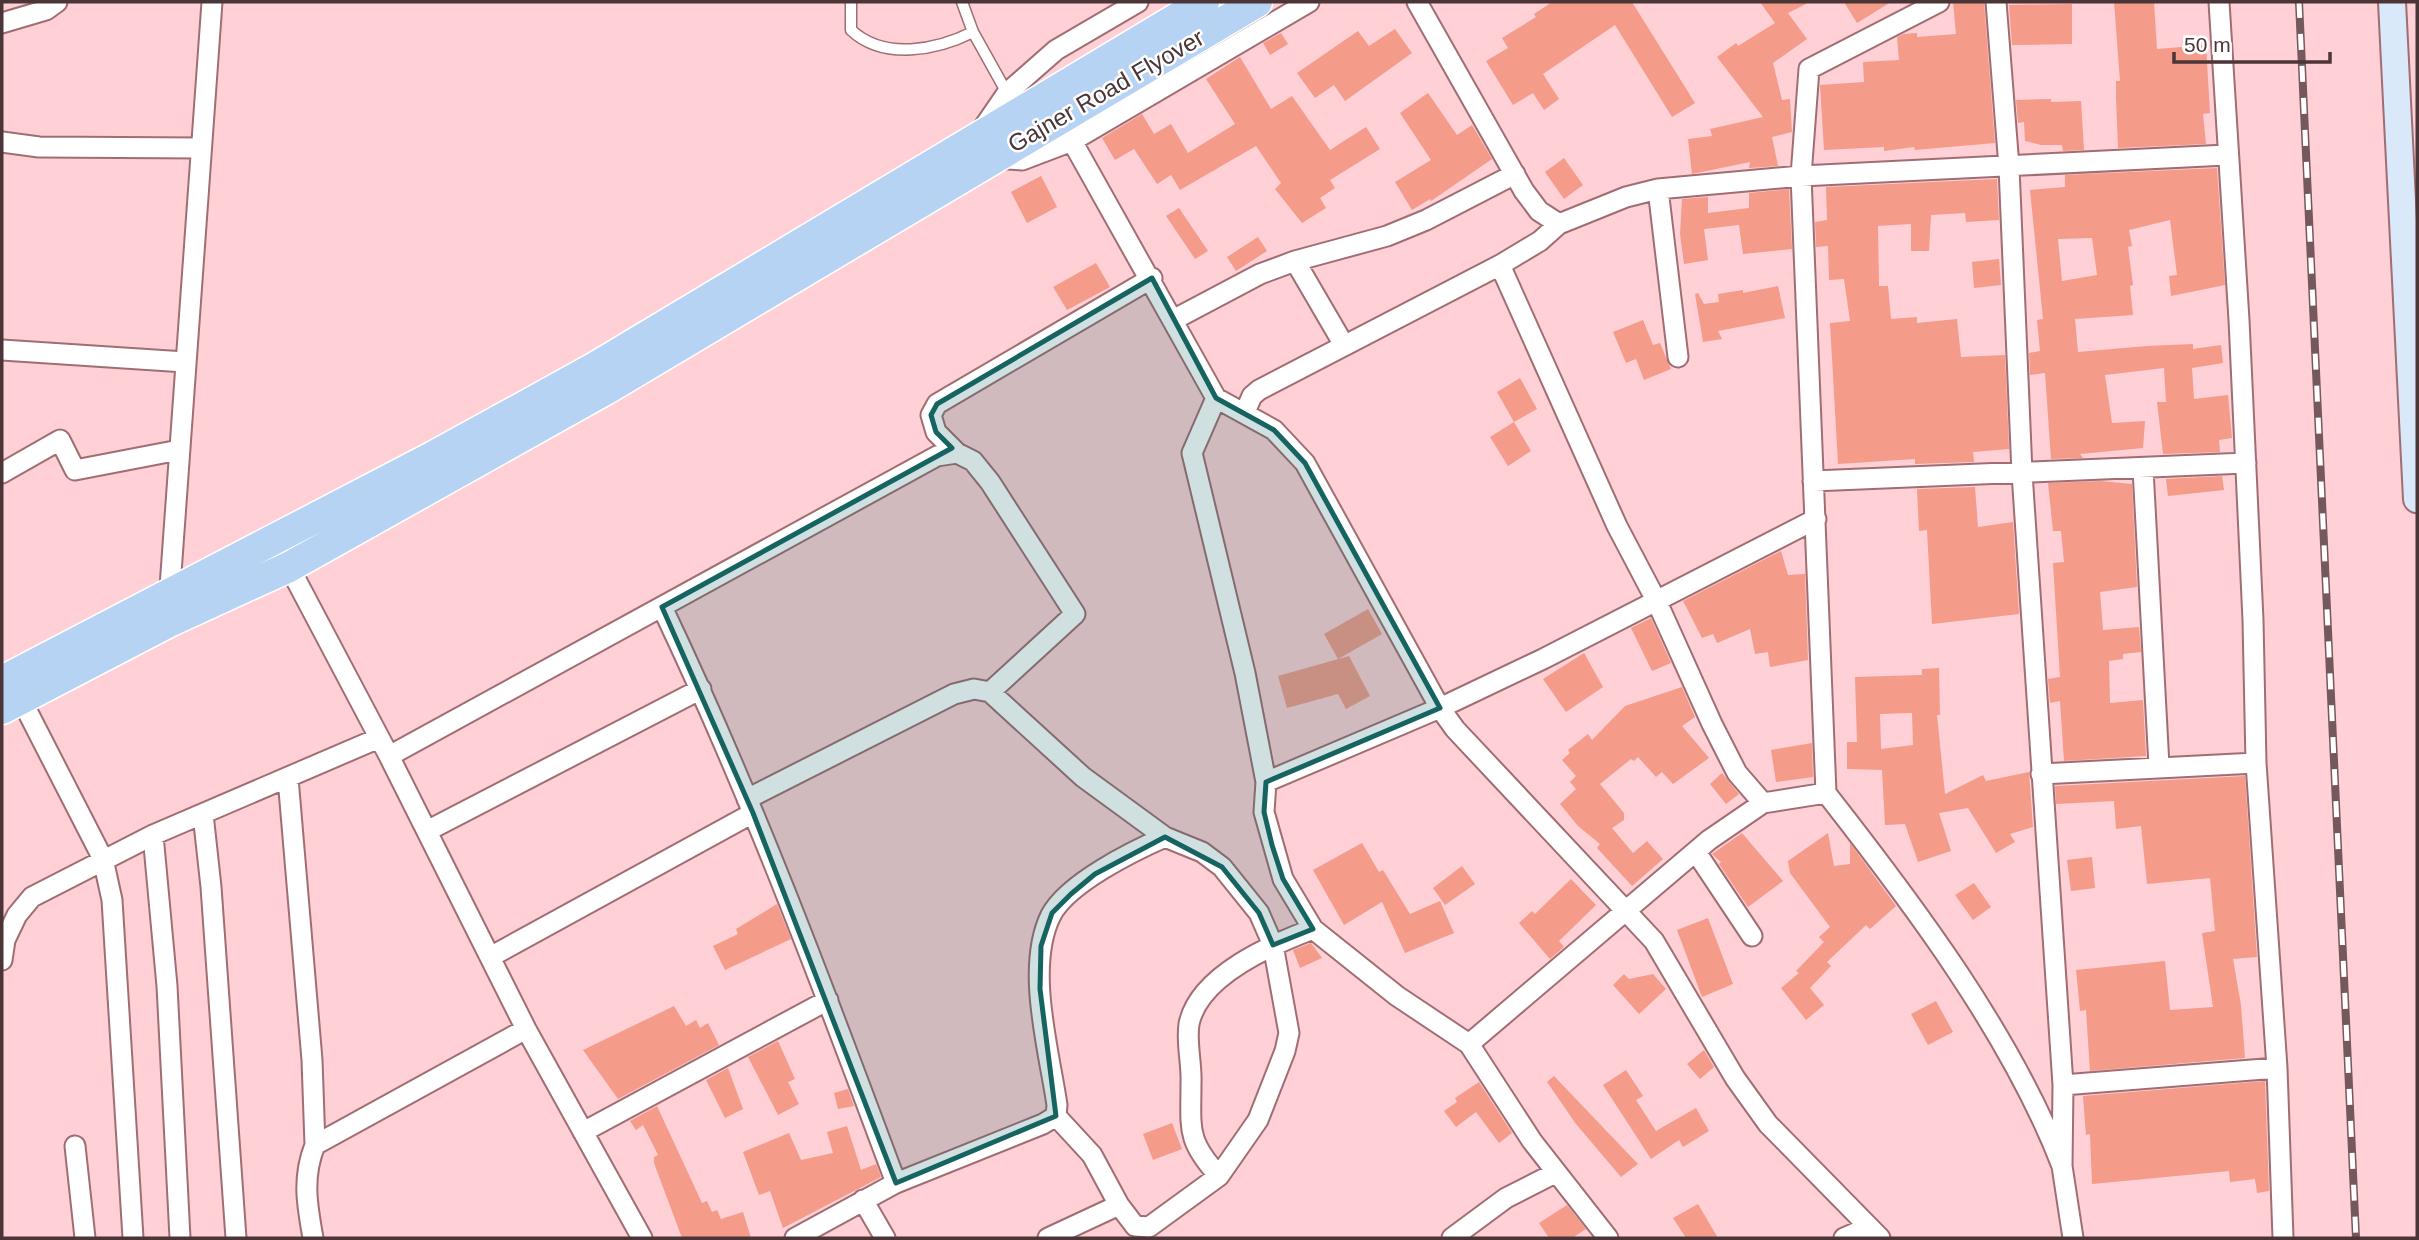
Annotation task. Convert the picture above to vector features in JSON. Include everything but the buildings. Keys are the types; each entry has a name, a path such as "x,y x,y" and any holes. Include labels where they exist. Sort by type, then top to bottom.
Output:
{"main road":[{"name":"Gajner Road Flyover","path":"985,146 1011,103 1204,2"},
{"name":"Gajner Road Flyover","path":"985,146 1038,131 1257,2"},
{"path":"8,696 170,608 275,540 592,369 985,146"},
{"path":"170,608 289,567 605,390 985,146"}],"street":[{"path":"2,22 46,10 57,2"},
{"path":"170,608 212,2"},
{"path":"1011,103 1056,50 1138,2"},
{"path":"985,146 1022,160 1072,141 1309,2"},
{"path":"1417,2 1515,174 1539,211 1559,224"},
{"path":"1939,2 1809,69 1801,176 1826,793 1882,865 2008,1054 2042,1115 2062,1166"},
{"path":"1996,2 2009,167 2022,473 2063,1085 2062,1166 2073,1238"},
{"path":"2219,2 2246,463 2256,763 2277,1068 2283,1238"},
{"path":"2392,2 2410,216 2417,499"},
{"path":"1072,141 1152,278 1216,398 1274,430 1305,463 1440,708 1455,729 1654,941 1735,1078 1768,1124 1874,1233"},
{"path":"2,142 39,147 201,148"},
{"path":"1245,412 1252,396 1259,390 1500,265 1540,242 1559,224 1626,197 1658,189 1801,176 2227,155"},
{"path":"1173,320 1249,279 1295,261 1387,236 1426,220 1515,174"},
{"path":"1658,189 1678,357"},
{"path":"1295,261 1344,345"},
{"path":"1500,265 1617,526 1657,602 1737,773 1763,803"},
{"path":"990,692 1075,614 990,482 973,461 957,453 936,432 931,415 937,404 1152,278"},
{"path":"2,350 185,362"},
{"path":"1216,398 1192,453 1245,673 1266,782 1264,812 1283,879 1314,929 1397,996 1469,1044 1555,1173 1608,1238"},
{"path":"2,473 60,440 75,470 179,450"},
{"path":"389,756 937,456 957,453"},
{"path":"1814,481 2246,463"},
{"path":"2143,469 2159,766"},
{"path":"1266,782 1440,708 1657,602 1816,519"},
{"path":"275,540 389,756 526,1029 642,1238"},
{"path":"662,607 701,689 750,806 828,1000 896,1184"},
{"path":"427,831 701,689"},
{"path":"490,957 750,806 954,694 974,689 990,692 1083,776 1165,837 1202,852 1222,867 1240,886 1259,913 1273,946 1289,1033 1285,1051 1258,1121 1219,1176 1152,1233 1135,1226 1119,1205 1092,1155 1056,1116"},
{"path":"8,696 103,859 112,900 133,1238"},
{"path":"2,960 5,940 17,915 32,897 153,835 379,738"},
{"path":"2041,774 2256,763"},
{"path":"288,778 312,1060 315,1145 308,1163 305,1192 313,1238"},
{"path":"1469,1044 1696,852 1763,803 1826,793"},
{"path":"203,814 211,887 236,1238"},
{"path":"153,835 167,986 180,1238"},
{"path":"795,1238 863,1199 1043,1124 1056,1116 1058,1105 1040,989 1041,946 1052,913 1095,874 1165,837"},
{"path":"1696,852 1752,936"},
{"path":"1219,1176 1198,1154 1191,1127 1189,1023 1197,1006 1216,981 1244,960 1314,929"},
{"path":"583,1132 828,1000"},
{"path":"315,1145 526,1029"},
{"path":"2063,1085 2277,1068"},
{"path":"75,1146 85,1238"},
{"path":"1452,1238 1506,1198 1555,1173"},
{"path":"863,1199 885,1238"},
{"path":"1048,1238 1119,1205"},
{"path":"1844,1238 1874,1233"}],"lane":[{"path":"851,2 852,30 861,39 874,44 918,49 946,46 973,33"},
{"path":"962,2 973,33 1011,103"}],"highlighted area":[{"path":"1152,278 1216,398 1274,430 1305,463 1440,708 1266,782 1264,812 1272,845 1283,879 1313,929 1273,945 1259,913 1222,867 1165,837 1095,874 1071,894 1052,913 1041,946 1040,989 1056,1116 896,1183 753,813 662,607 952,448 936,432 931,415 937,404"}],"railway":[{"path":"2299,2 2356,1238"}]}
